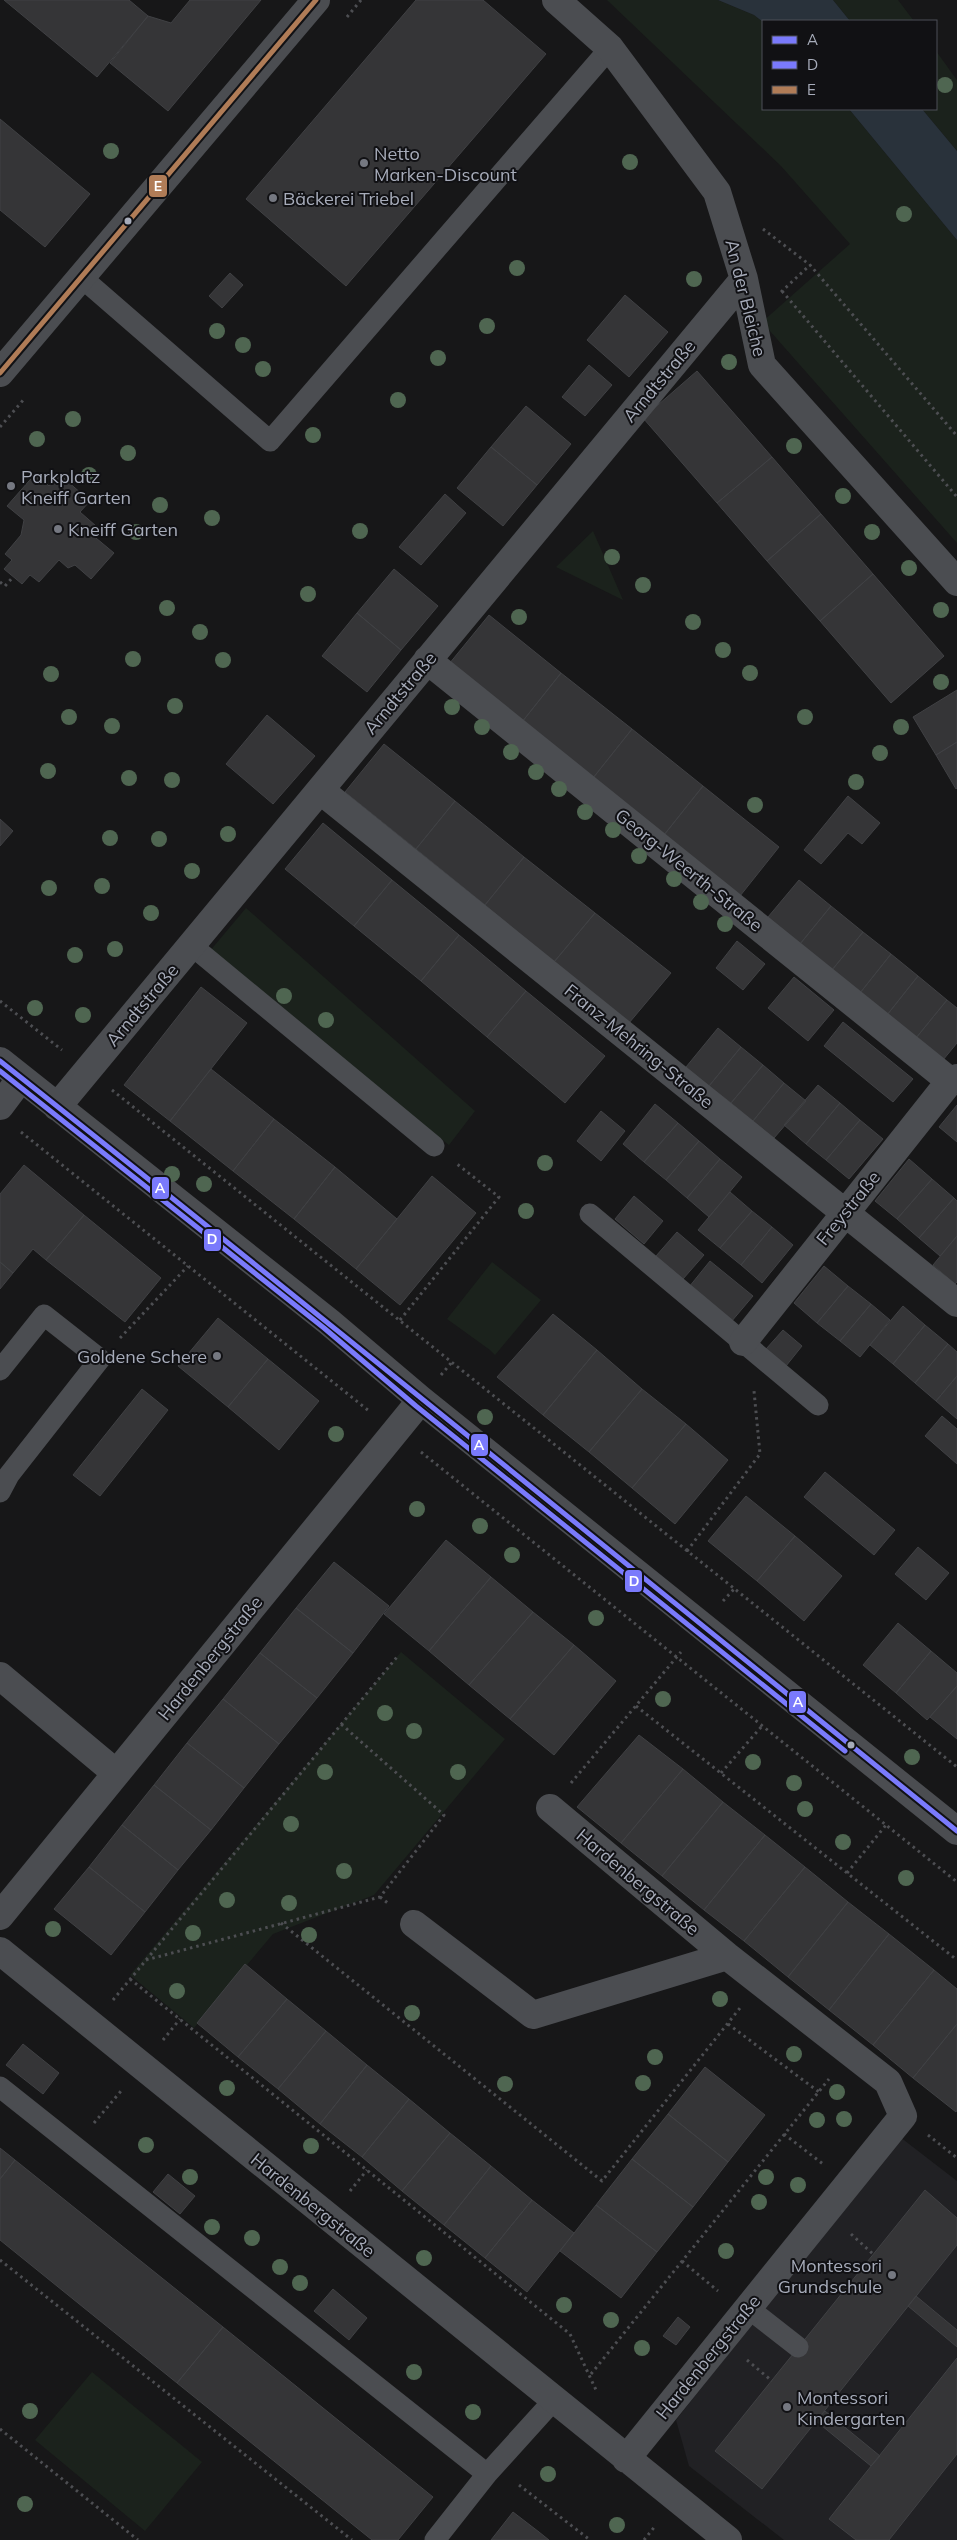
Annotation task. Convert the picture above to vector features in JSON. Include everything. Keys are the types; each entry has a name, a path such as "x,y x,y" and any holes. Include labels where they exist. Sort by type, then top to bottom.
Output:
{"street":[{"path":"0,373 316,0"},
{"name":"An der Bleiche","path":"556,0 610,48 718,192 744,279 762,365 957,582"},
{"name":"Arndtstraße","path":"57,1107 744,279"},
{"name":"Georg-Weerth-Straße","path":"427,660 954,1080"},
{"name":"Franz-Mehring-Straße","path":"320,790 957,1303"},
{"path":"0,1061 329,1322 421,1400 957,1831"},
{"path":"8,1117 21,1078"},
{"name":"Freystraße","path":"742,1342 845,1212 954,1080"},
{"name":"Hardenbergstraße","path":"0,1916 421,1400"},
{"path":"0,1676 116,1773"},
{"name":"Hardenbergstraße","path":"550,1808 727,1956 888,2082 903,2116 626,2459"},
{"path":"414,1924 533,2015 727,1956"},
{"name":"Hardenbergstraße","path":"0,1951 728,2540"}],"lane":[{"path":"81,277 270,441 610,48"},
{"path":"191,945 434,1146"},
{"path":"590,1214 818,1405"},
{"path":"0,1370 44,1315 100,1359 3,1478"},
{"path":"0,2087 491,2470"},
{"path":"746,2310 798,2347"},
{"path":"435,2540 491,2470 553,2400"}],"path":[{"path":"718,192 810,266 957,436"},
{"path":"782,291 957,497"},
{"path":"0,427 28,394"},
{"path":"0,582 5,586 13,576"},
{"path":"0,1001 957,1767"},
{"path":"8,1117 188,1266 957,1882"},
{"path":"400,1320 499,1197 434,1146"},
{"path":"100,1359 188,1266"},
{"path":"688,1550 760,1454 753,1376 742,1342"},
{"path":"550,1808 734,1588"},
{"path":"93,2025 397,1658"},
{"path":"636,1706 957,1960"},
{"path":"146,1960 380,1897 444,1815 341,1724"},
{"path":"721,1774 762,1726"},
{"path":"847,1873 886,1825"},
{"path":"282,1923 602,2181 761,1981"},
{"path":"130,1979 570,2334 591,2374 600,2399"},
{"path":"728,2024 819,2092"},
{"path":"591,2374 850,2052"},
{"path":"75,2146 142,2066"},
{"path":"784,2134 849,2183"},
{"path":"0,2260 352,2540"},
{"path":"682,2261 746,2310"},
{"path":"0,2429 138,2540"},
{"path":"491,2470 590,2540"}],"shaded area":[{"path":"607,0 718,0 754,15 762,21 762,110 850,110 957,240 957,543 762,322 850,244 781,166"},
{"path":"718,0 833,0 849,20 762,21 754,15"},
{"path":"833,0 898,0 913,20 849,20"},
{"path":"937,52 957,80 957,151 923,110 937,110"},
{"path":"850,110 923,110 957,151 957,240"},
{"path":"593,531 623,600 556,567"},
{"path":"246,908 475,1111 449,1145 294,1025 209,952"},
{"path":"492,1262 541,1300 495,1355 447,1319"},
{"path":"401,1652 505,1739 374,1895 273,1934 194,2028 130,1975"},
{"path":"900,2137 957,2181 957,2540 784,2540 689,2466 676,2420"},
{"path":"92,2372 202,2462 145,2531 35,2440"}],"building":[{"path":"4,0 129,0 148,16 97,77"},
{"path":"190,0 261,0 168,111 110,63 148,16 171,23"},
{"name":"Netto Marken-Discount","path":"416,0 483,0 546,54 346,286 246,199"},
{"path":"0,119 90,194 45,247 0,210"},
{"path":"230,273 243,285 222,308 209,296"},
{"path":"625,295 668,332 629,377 587,340"},
{"path":"589,365 612,385 585,416 562,397"},
{"path":"697,371 772,457 717,503 643,418"},
{"path":"526,406 571,444 537,485 491,447"},
{"path":"491,447 537,485 503,526 457,488"},
{"path":"772,457 821,514 767,561 717,503"},
{"name":"Kneiff Garten","path":"36,473 49,486 59,474 90,501 80,512 96,526 90,533 114,553 91,579 75,565 68,568 59,560 39,582 30,575 22,584 4,569 12,560 5,554 21,535 24,520 7,506"},
{"path":"445,494 466,513 421,565 399,547"},
{"path":"821,514 873,574 820,621 767,561"},
{"path":"394,569 438,606 401,650 357,613"},
{"path":"873,574 944,656 891,703 820,621"},
{"path":"357,613 401,650 367,692 322,656"},
{"path":"489,615 561,673 522,722 449,664"},
{"path":"561,673 632,729 593,778 522,722"},
{"path":"957,690 957,742 936,755 913,717"},
{"path":"267,715 315,756 273,804 226,764"},
{"path":"632,729 703,786 664,835 593,778"},
{"path":"957,742 957,788 956,789 936,755"},
{"path":"384,744 455,801 416,849 345,792"},
{"path":"703,786 779,847 740,896 664,835"},
{"path":"848,796 880,823 862,844 848,833 821,864 804,850"},
{"path":"455,801 524,857 485,905 416,849"},
{"path":"0,819 13,831 0,846"},
{"path":"323,823 392,880 354,926 285,869"},
{"path":"524,857 595,913 554,962 485,905"},
{"path":"392,880 459,935 421,981 354,926"},
{"path":"799,880 831,906 800,944 768,917"},
{"path":"831,906 863,932 832,970 800,944"},
{"path":"595,913 671,973 629,1023 554,962"},
{"path":"863,932 891,954 860,993 832,970"},
{"path":"459,935 526,991 487,1037 421,981"},
{"path":"737,941 765,964 743,990 716,968"},
{"path":"891,954 918,976 887,1015 860,993"},
{"path":"918,976 947,1000 916,1038 887,1015"},
{"path":"794,977 834,1010 808,1041 768,1008"},
{"path":"201,987 247,1023 170,1121 124,1085"},
{"path":"526,991 605,1056 565,1103 487,1037"},
{"path":"947,1000 957,1008 957,1043 943,1060 916,1038"},
{"path":"843,1022 913,1079 893,1102 824,1046"},
{"path":"718,1028 741,1047 709,1086 686,1067"},
{"path":"741,1047 763,1065 731,1103 709,1086"},
{"path":"763,1065 784,1083 753,1121 731,1103"},
{"path":"211,1069 274,1119 233,1171 170,1121"},
{"path":"784,1083 806,1101 774,1138 753,1121"},
{"path":"818,1085 840,1103 806,1144 784,1125"},
{"path":"840,1103 860,1120 826,1160 806,1144"},
{"path":"655,1104 678,1123 644,1162 623,1144"},
{"path":"957,1105 957,1142 939,1127"},
{"path":"601,1111 625,1131 601,1161 577,1141"},
{"path":"274,1119 335,1167 294,1219 233,1171"},
{"path":"860,1120 883,1139 849,1179 826,1160"},
{"path":"678,1123 699,1141 666,1180 644,1162"},
{"path":"699,1141 720,1159 687,1198 666,1180"},
{"path":"720,1159 742,1177 709,1217 687,1198"},
{"path":"909,1159 932,1179 897,1219 875,1201"},
{"path":"24,1165 84,1215 46,1260 33,1249 13,1273 0,1262 0,1194"},
{"path":"335,1167 397,1219 356,1269 294,1219"},
{"path":"432,1176 476,1213 400,1305 356,1269"},
{"path":"932,1179 954,1198 919,1238 897,1219"},
{"path":"730,1192 752,1211 720,1248 698,1230"},
{"path":"634,1196 663,1221 644,1244 615,1219"},
{"path":"954,1198 957,1201 957,1236 940,1256 919,1238"},
{"path":"752,1211 772,1227 741,1265 720,1248"},
{"path":"84,1215 161,1278 125,1322 46,1260"},
{"path":"772,1227 793,1245 762,1283 741,1265"},
{"path":"677,1232 704,1255 683,1279 656,1256"},
{"path":"957,1236 957,1282 955,1284 933,1265"},
{"path":"710,1261 753,1296 731,1322 689,1287"},
{"path":"0,1262 13,1273 0,1289"},
{"path":"824,1266 848,1286 817,1323 794,1303"},
{"path":"848,1286 871,1304 840,1341 817,1323"},
{"path":"871,1304 890,1320 860,1357 840,1341"},
{"path":"903,1306 925,1325 893,1364 870,1345"},
{"path":"553,1314 597,1350 543,1415 497,1377"},
{"path":"218,1318 268,1359 228,1407 178,1366"},
{"path":"925,1325 948,1344 915,1383 893,1364"},
{"path":"783,1330 802,1346 786,1366 766,1349"},
{"path":"948,1344 957,1352 957,1376 936,1401 915,1383"},
{"path":"597,1350 642,1389 589,1452 543,1415"},
{"path":"268,1359 319,1401 279,1450 228,1407"},
{"path":"957,1376 957,1419 936,1401"},
{"path":"142,1389 168,1410 100,1496 73,1475"},
{"path":"642,1389 686,1424 632,1488 589,1452"},
{"path":"942,1416 957,1429 957,1464 925,1436"},
{"path":"686,1424 728,1460 675,1524 632,1488"},
{"path":"825,1472 895,1530 874,1555 804,1497"},
{"path":"746,1496 795,1536 757,1581 708,1541"},
{"path":"795,1536 842,1576 804,1621 757,1581"},
{"path":"446,1540 491,1577 429,1651 384,1614"},
{"path":"918,1547 949,1573 926,1600 895,1574"},
{"path":"334,1562 389,1606 353,1653 296,1608"},
{"path":"491,1577 533,1612 469,1685 429,1651"},
{"path":"296,1608 353,1653 317,1698 260,1653"},
{"path":"533,1612 574,1645 510,1719 469,1685"},
{"path":"898,1623 931,1651 896,1693 863,1665"},
{"path":"574,1645 616,1681 554,1755 510,1719"},
{"path":"931,1651 957,1673 957,1686 927,1720 896,1693"},
{"path":"260,1653 317,1698 279,1744 223,1699"},
{"path":"957,1686 957,1739 930,1717"},
{"path":"223,1699 279,1744 244,1788 187,1743"},
{"path":"639,1735 683,1769 621,1843 577,1807"},
{"path":"187,1743 244,1788 211,1830 154,1785"},
{"path":"683,1769 723,1802 662,1876 621,1843"},
{"path":"154,1785 211,1830 178,1870 122,1825"},
{"path":"723,1802 765,1835 704,1910 662,1876"},
{"path":"122,1825 178,1870 145,1912 89,1867"},
{"path":"765,1835 805,1867 744,1941 704,1910"},
{"path":"89,1867 145,1912 111,1955 54,1909"},
{"path":"805,1867 848,1902 788,1977 744,1941"},
{"path":"848,1902 889,1934 829,2010 788,1977"},
{"path":"889,1934 934,1970 873,2045 829,2010"},
{"path":"245,1964 287,1999 238,2057 197,2023"},
{"path":"934,1970 957,1989 957,2024 913,2078 873,2045"},
{"path":"287,1999 326,2031 278,2089 238,2057"},
{"path":"957,2024 957,2110 956,2112 913,2078"},
{"path":"326,2031 367,2065 320,2124 278,2089"},
{"path":"23,2044 59,2073 43,2094 6,2065"},
{"path":"367,2065 409,2099 362,2157 320,2124"},
{"path":"705,2067 765,2115 728,2162 668,2114"},
{"path":"409,2099 450,2133 402,2191 362,2157"},
{"path":"668,2114 728,2162 693,2207 632,2159"},
{"path":"450,2133 491,2166 444,2225 402,2191"},
{"path":"0,2148 15,2160 0,2179"},
{"path":"632,2159 693,2207 657,2252 596,2205"},
{"path":"15,2160 223,2327 177,2383 0,2240 0,2179"},
{"path":"491,2166 532,2200 485,2258 444,2225"},
{"path":"168,2174 195,2196 180,2214 153,2192"},
{"path":"925,2190 957,2218 957,2245 762,2489 715,2451"},
{"path":"532,2200 574,2233 527,2292 485,2258"},
{"path":"596,2205 657,2252 621,2298 560,2251"},
{"path":"333,2289 367,2318 349,2340 314,2311"},
{"path":"916,2296 957,2330 957,2347 908,2306"},
{"path":"678,2317 690,2327 676,2345 663,2336"},
{"path":"223,2327 433,2497 398,2540 372,2540 177,2383"},
{"path":"957,2358 957,2454 889,2540 856,2540 829,2519"},
{"path":"825,2411 880,2456 871,2466 816,2421"},
{"path":"513,2512 539,2532 549,2540 491,2540"}],"transit line":[{"name":"E","path":"0,373 316,0"},
{"name":"A","path":"0,1061 360,1348 957,1831"},
{"name":"D","path":"0,1071 324,1328 416,1406 845,1751"}],"place":[{"name":"Netto Marken-Discount","path":"364,163"},
{"name":"Bäckerei Triebel","path":"273,198"},
{"name":"Parkplatz Kneiff Garten","path":"11,486"},
{"name":"Kneiff Garten","path":"58,529"},
{"name":"Goldene Schere","path":"217,1356"},
{"name":"Montessori Grundschule","path":"892,2275"},
{"name":"Montessori Kindergarten","path":"787,2407"}]}
